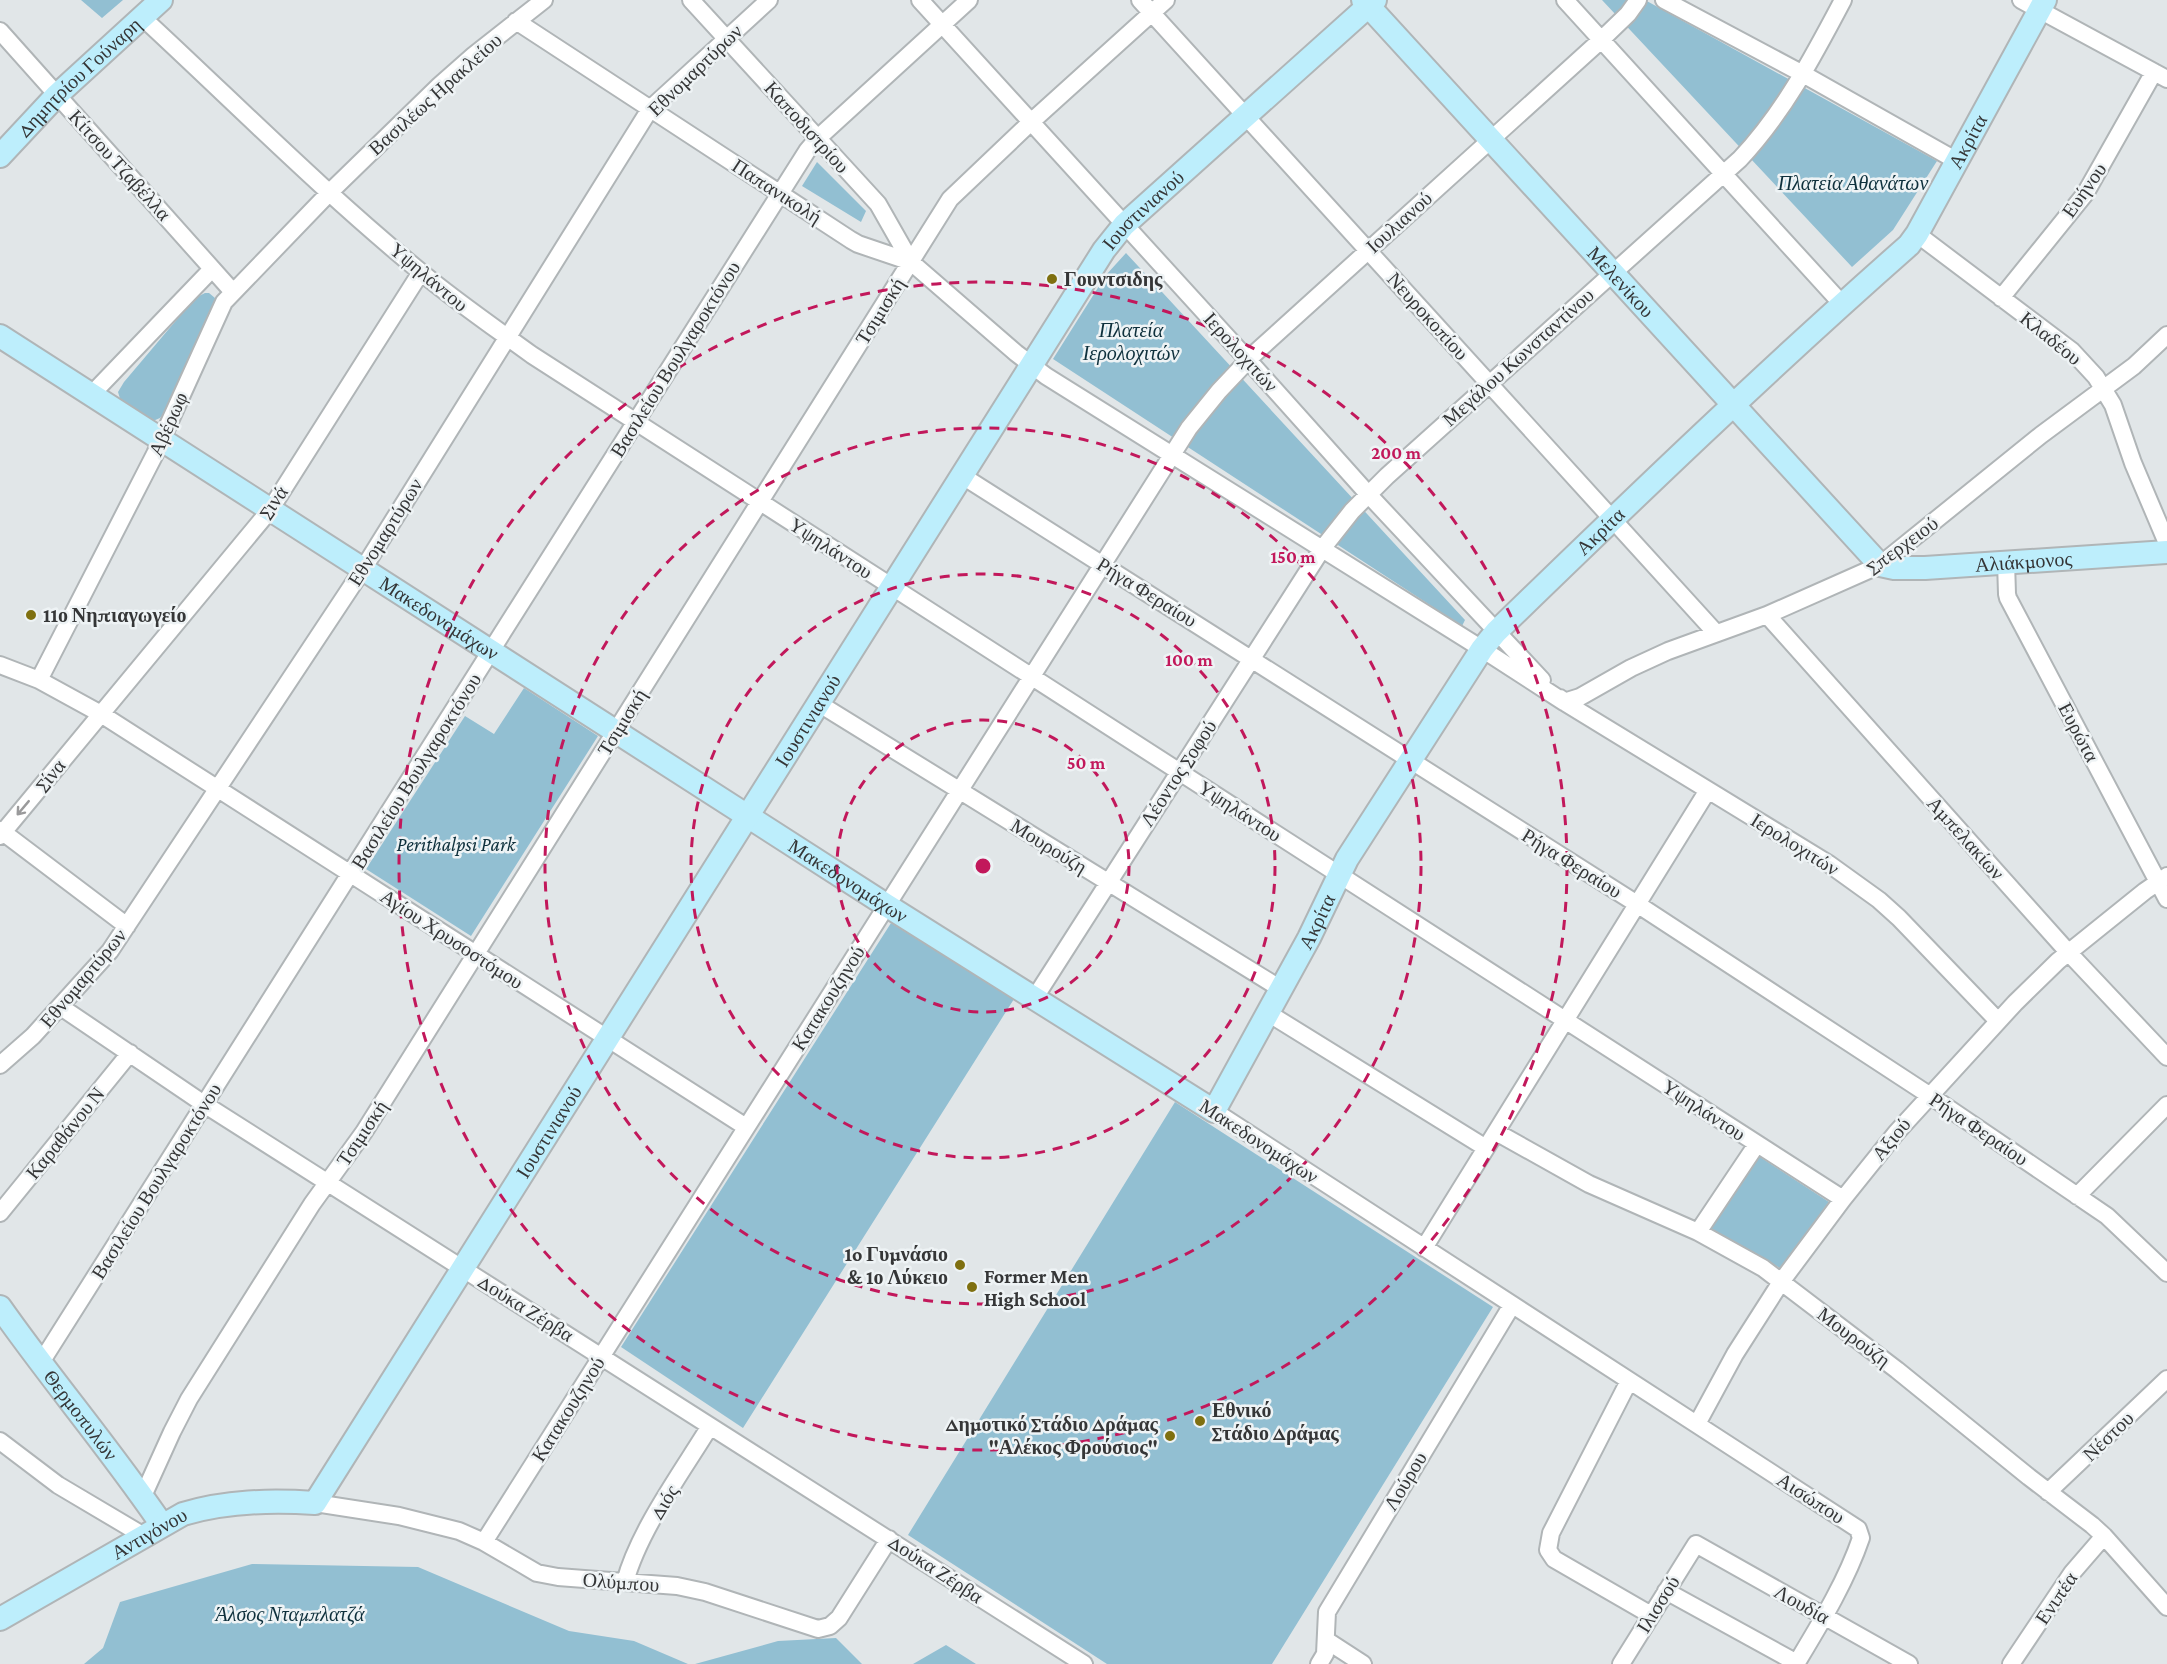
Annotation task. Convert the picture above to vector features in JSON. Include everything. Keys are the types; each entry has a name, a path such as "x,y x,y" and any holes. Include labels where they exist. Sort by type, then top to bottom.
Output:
{"street":[{"name":"Δημητρίου Γούναρη","path":"0,156 57,94 161,0"},
{"name":"Βασιλέως Ηρακλείου","path":"330,192 440,85 544,0"},
{"name":"Καποδιστρίου","path":"691,0 878,204 911,262"},
{"name":"Εθνομαρτύρων","path":"0,1065 33,1036 99,966 128,926 363,569 650,108 769,0"},
{"name":"Ιερολοχιτών","path":"920,0 1368,494 1489,640 1564,702 1829,864 1879,900 1998,1021"},
{"name":"Βασιλείου Βουλγαροκτόνου","path":"40,1364 807,151 818,138 969,0"},
{"name":"Νευροκοπίου","path":"1140,0 1716,633"},
{"name":"Τσιμισκή","path":"143,1496 189,1399 327,1182 364,1132 954,193 1166,0"},
{"path":"1564,0 1842,304"},
{"name":"Ιουλιανού","path":"1171,454 1219,391 1248,360 1601,40 1628,14 1638,0"},
{"path":"1664,0 1803,74 1957,161"},
{"name":"Μεγάλου Κωνσταντίνου","path":"1322,549 1368,494 1612,272 1723,175 1759,138 1793,92 1844,0"},
{"name":"Ιουστινιανού","path":"315,1503 1092,266 1124,225 1369,2"},
{"name":"Μελενίκου","path":"1369,2 1491,140 1880,565"},
{"path":"2036,3 2161,76"},
{"name":"Ακρίτα","path":"1214,1111 1281,989 1347,860 1489,640 1612,518 1842,304 1909,245 1957,161 2036,3"},
{"name":"Υψηλάντου","path":"142,17 330,192 421,272 507,337 1843,1199"},
{"name":"Παπανικολή","path":"516,21 858,244 911,262 1030,364"},
{"name":"Κίτσου Τζαβέλλα","path":"2,35 233,292"},
{"name":"Ευήνου","path":"2001,298 2085,194 2161,76"},
{"name":"Αβέρωφ","path":"39,680 161,439 219,312 233,292 330,192"},
{"name":"Κλαδέου","path":"1917,234 2085,363 2113,405 2133,463 2167,543"},
{"path":"91,394 212,269"},
{"name":"Σινά","path":"101,714 270,510 421,272"},
{"name":"Σπερχειού","path":"1564,702 1580,697 1602,683 1650,660 1767,615 1880,565 2041,435 2134,366 2167,335"},
{"name":"Μακεδονομάχων","path":"0,336 886,905 1214,1111 1697,1425"},
{"name":"Ιερολοχιτών","path":"1030,364 1322,549 1489,640"},
{"name":"Κατακουζηνού","path":"484,1542 1171,454"},
{"name":"Ρήγα Φεραίου","path":"961,475 1637,904 1929,1095 2113,1221 2167,1273"},
{"name":"Λέοντος Σοφού","path":"1035,999 1107,882 1322,549"},
{"name":"Αλιάκμονος","path":"1880,565 1894,568 1926,568 2167,552"},
{"name":"Ευρώτα","path":"2006,562 2008,598 2163,879 2167,899"},
{"name":"Αμπελακίων","path":"1767,615 2068,952 2167,1058"},
{"name":"Αγίου Χρυσοστόμου","path":"0,665 39,680 101,714 746,1127"},
{"name":"Μουρούζη","path":"818,703 1281,989"},
{"name":"Σίνα","path":"1,833 101,714"},
{"path":"1424,1248 1708,790"},
{"path":"1,833 128,926"},
{"name":"Αξιού","path":"1697,1425 1738,1348 1781,1282 1843,1199 1929,1095 1998,1021 2068,952 2163,879"},
{"name":"Δούκα Ζέρβα","path":"61,1007 204,1104 1084,1664"},
{"path":"1268,1013 1486,1148"},
{"name":"Καραθάνου Ν","path":"0,1213 130,1053"},
{"path":"2078,1196 2167,1105"},
{"name":"Μουρούζη","path":"1496,1132 1601,1190 1698,1232 1749,1259 1897,1370 2104,1536 2167,1607"},
{"path":"1698,1232 1757,1144"},
{"name":"Λούρου","path":"1319,1664 1325,1654 1327,1612 1512,1305"},
{"name":"Θερμοπυλών","path":"0,1307 40,1364 143,1496 153,1530"},
{"name":"Νέστου","path":"2049,1492 2167,1379"},
{"path":"1629,1381 1551,1533 1548,1546 1549,1553 1554,1559 1651,1615"},
{"name":"Αισώπου","path":"1697,1425 1861,1532 1858,1547 1825,1617 1796,1664"},
{"name":"Διός","path":"625,1582 629,1566 645,1534 710,1426"},
{"path":"0,1441 58,1485 153,1530"},
{"name":"Αντιγόνου","path":"0,1619 183,1514 216,1506 252,1502 315,1503"},
{"name":"Ολύμπου","path":"315,1503 399,1516 459,1531 484,1542 537,1573 558,1577 677,1586 705,1592 812,1628 830,1626 839,1618 888,1539"},
{"name":"Ενιπέα","path":"2011,1664 2072,1573 2104,1536"},
{"name":"Ιλισσού","path":"1621,1664 1696,1544"},
{"name":"Λουδία","path":"1696,1544 1909,1664"},
{"path":"1666,1591 1796,1664"},
{"path":"1326,1640 1363,1664"}],"green space":[{"path":"81,0 123,0 102,18"},
{"name":"Πλατεία Αθανάτων","path":"1602,0 1645,0 1937,161 1893,230 1852,267"},
{"path":"817,162 866,211 861,222 802,186"},
{"name":"Πλατεία Ιερολοχιτών","path":"1126,253 1465,620 1462,626 1053,359 1106,275"},
{"path":"205,293 215,298 213,310 164,413 153,421 121,402 118,392 195,298"},
{"name":"Perithalpsi Park","path":"524,688 598,736 471,936 366,869 465,716 494,734"},
{"path":"891,923 1014,999 743,1428 621,1347"},
{"name":"Εθνικό Στάδιο Δράμας","path":"1175,1102 1493,1307 1272,1664 1107,1664 908,1535"},
{"path":"1757,1155 1829,1202 1780,1268 1707,1228"},
{"name":"Άλσος Νταμπλατζά","path":"252,1564 418,1567 569,1631 634,1641 688,1664 84,1664 103,1648 120,1602"},
{"path":"836,1638 862,1664 695,1664 778,1641"},
{"path":"946,1645 976,1664 913,1664"}],"place":[{"name":"Γουντσιδης","path":"1052,279"},
{"name":"11ο Νηπιαγωγείο","path":"31,615"},
{"name":"1o Γυμνάσιο & 1ο Λύκειο","path":"960,1265"},
{"name":"Former Men High School","path":"972,1287"},
{"name":"Εθνικό Στάδιο Δράμας","path":"1200,1421"},
{"name":"Δημοτικό Στάδιο Δράμας \"Αλέκος Φρούσιος\"","path":"1170,1436"}]}
